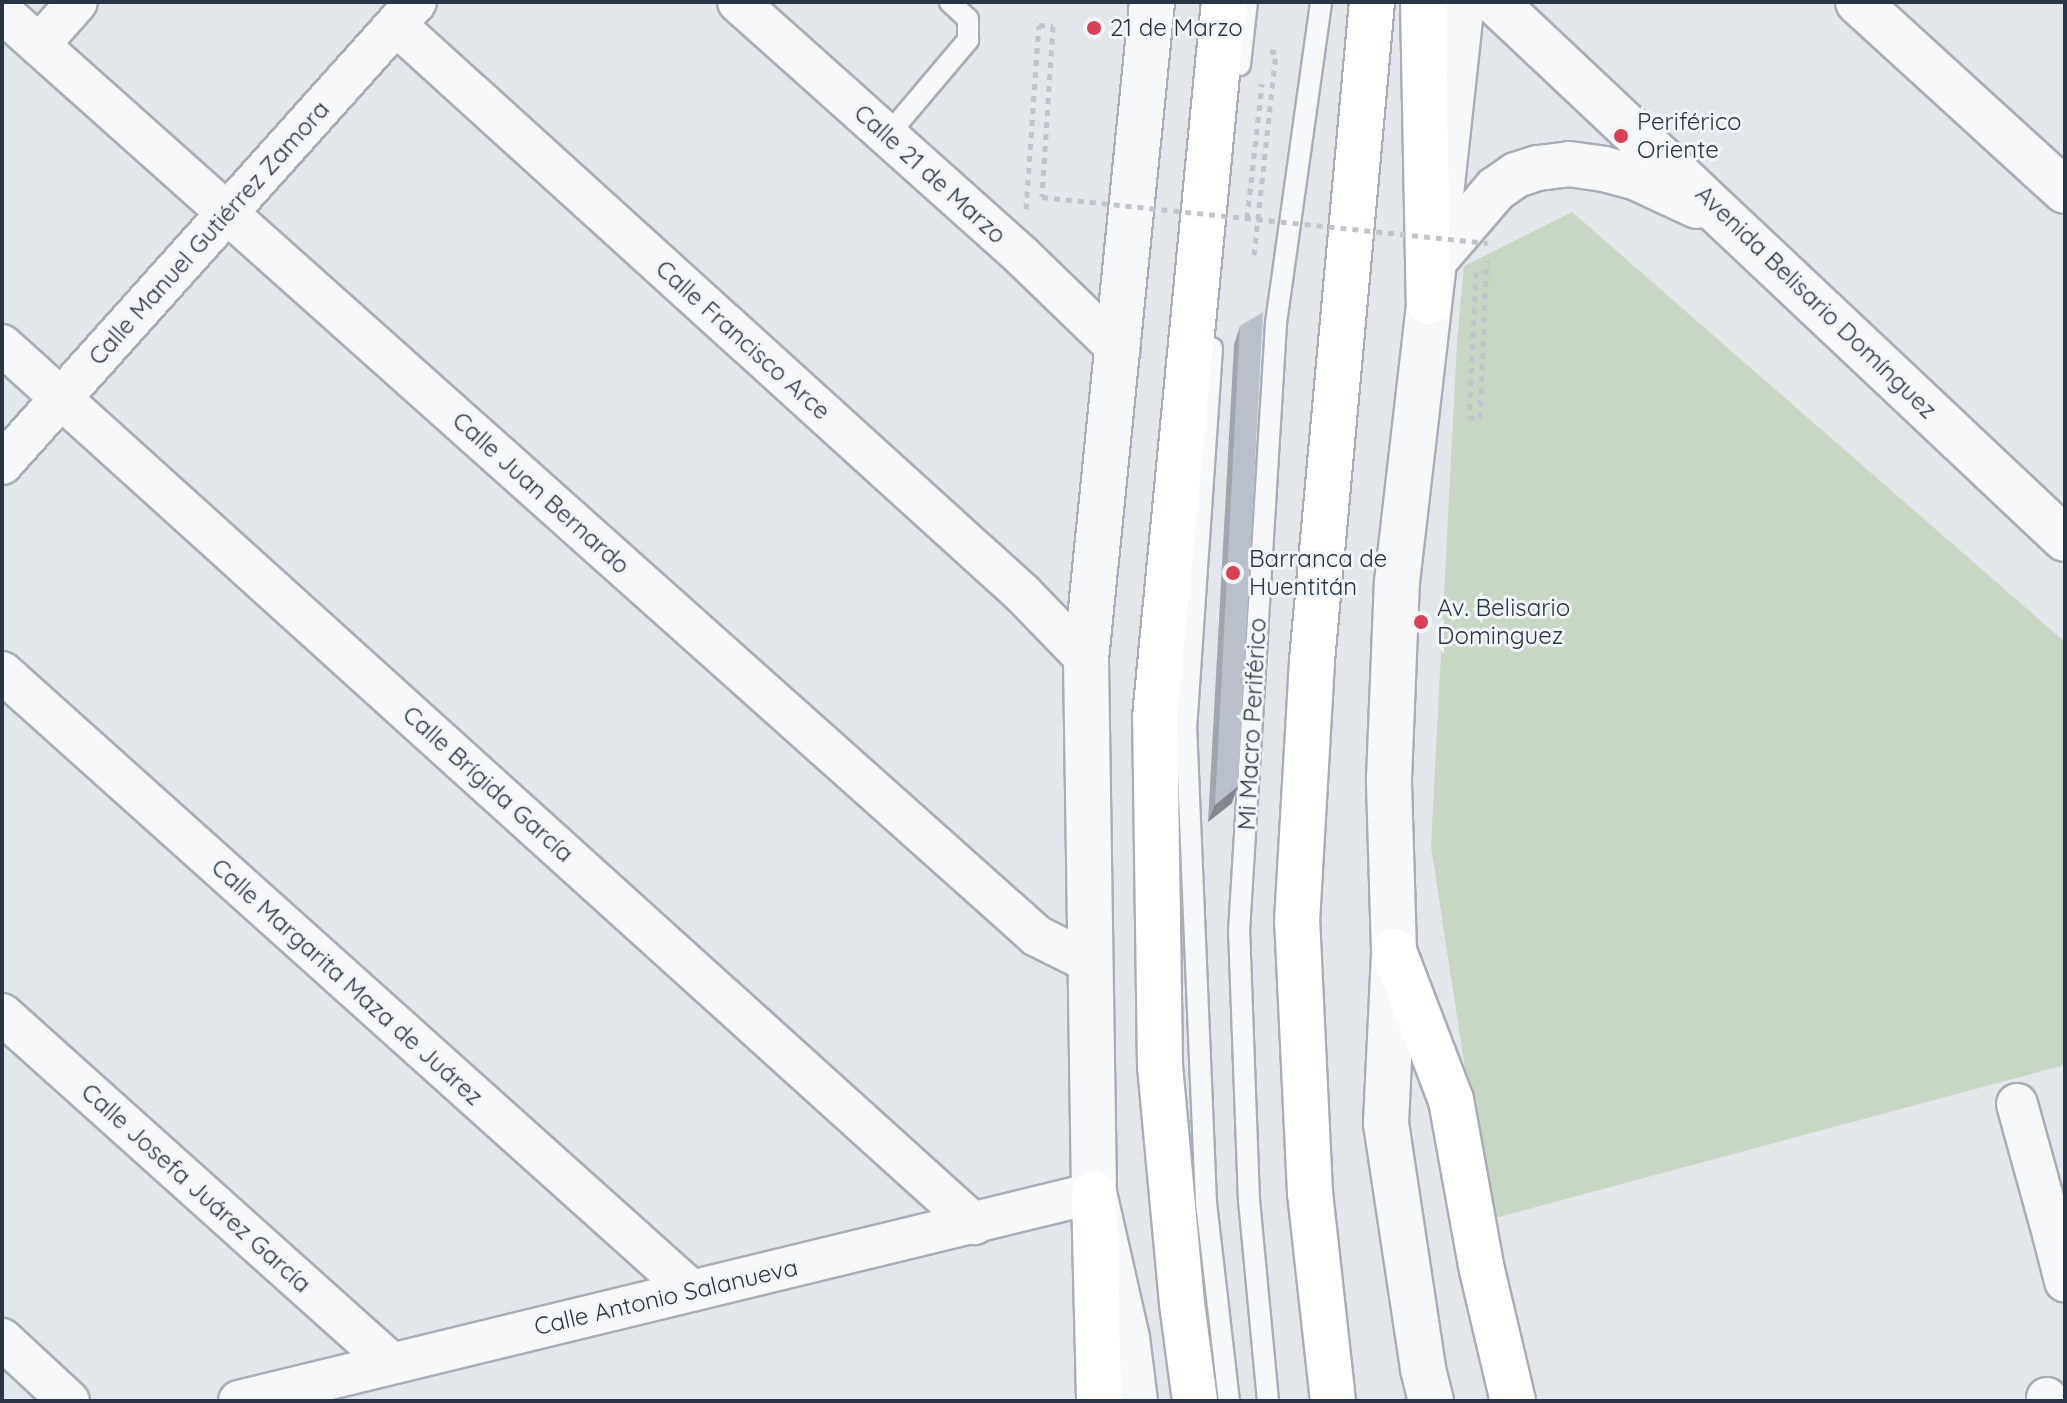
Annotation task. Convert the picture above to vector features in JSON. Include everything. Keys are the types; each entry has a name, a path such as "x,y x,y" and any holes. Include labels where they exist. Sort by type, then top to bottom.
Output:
{"highway":[{"path":"1195,1401 1160,1066 1155,717 1224,2"},
{"path":"1333,1401 1310,1193 1297,922 1312,661 1372,2"},
{"path":"1423,2 1432,282"},
{"path":"1394,951 1451,1100 1482,1270 1513,1401"},
{"path":"1094,1193 1099,1401"}],"street":[{"path":"39,45 77,2"},
{"name":"Calle 21 de Marzo","path":"738,2 1023,257 1119,350"},
{"path":"1135,1401 1127,1338 1094,1193 1086,659 1152,2"},
{"path":"1431,1401 1423,1368 1386,1123 1394,951 1389,779 1397,582 1462,2"},
{"name":"Avenida Belisario Domínguez","path":"1495,2 1735,224 2065,539"},
{"path":"1858,2 2065,191"},
{"name":"Calle Juan Bernardo","path":"2,12 1037,936 1089,962"},
{"name":"Calle Manuel Gutiérrez Zamora","path":"2,464 406,13"},
{"name":"Calle Francisco Arce","path":"406,13 1023,594 1086,659"},
{"path":"1432,282 1476,210 1506,182 1538,168 1569,164 1637,178 1735,224"},
{"name":"Calle Brígida García","path":"2,345 974,1224"},
{"name":"Calle Margarita Maza de Juárez","path":"2,672 692,1291"},
{"name":"Calle Josefa Juárez García","path":"2,1014 390,1362"},
{"path":"2017,1104 2059,1232 2065,1281"},
{"name":"Calle Antonio Salanueva","path":"239,1401 1094,1193"},
{"path":"2,1339 69,1401"}],"lane":[{"path":"887,136 968,40 968,19 950,2"},
{"path":"1238,79 1247,2"},
{"name":"Mi Macro Periférico","path":"1268,1401 1249,1201 1239,932 1276,323 1321,2"},
{"path":"1229,1401 1206,1203 1186,725 1219,248 1234,110"}],"path":[{"path":"1023,257 1039,25 1053,26 1042,197 1488,243 1480,418 1469,418 1476,272 1432,282"},
{"path":"1254,258 1276,52 1265,51 1263,66"},
{"path":"1247,218 1262,81"}],"green space":[{"path":"1572,212 2065,642 2065,1065 1488,1220 1431,846 1457,342 1464,266"}],"building":[{"name":"Barranca de Huentitán","path":"1263,312 1238,786 1215,805 1240,326"}],"place":[{"name":"21 de Marzo","path":"1094,28"},
{"name":"Periférico Oriente","path":"1621,136"},
{"name":"Barranca de Huentitán","path":"1233,573"},
{"name":"Av. Belisario Dominguez","path":"1421,622"}]}
